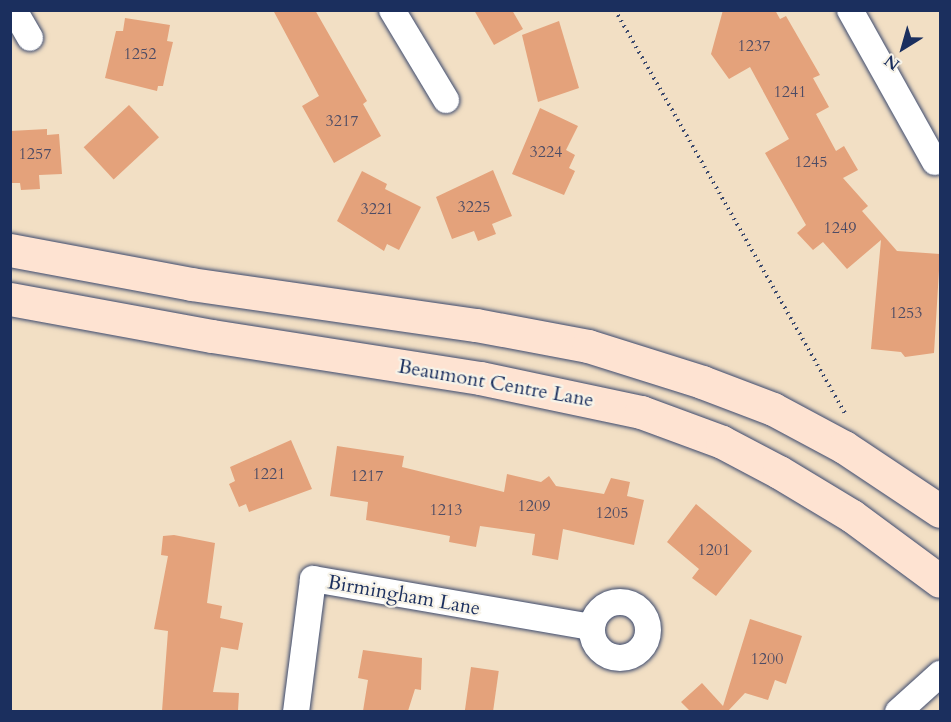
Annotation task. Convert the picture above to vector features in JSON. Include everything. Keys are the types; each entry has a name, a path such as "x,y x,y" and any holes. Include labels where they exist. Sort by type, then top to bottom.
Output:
{"street":[{"path":"14,10 30,38"},
{"path":"392,10 446,100"},
{"path":"850,10 935,162"},
{"path":"10,250 190,284 477,325 588,346 702,382 772,409 844,447 940,511"},
{"name":"Beaumont Centre Lane","path":"10,299 201,334 480,378 641,412 722,442 779,472 852,516 940,581"},
{"name":"Birmingham Lane","path":"296,711 313,579 592,627"},
{"path":"898,711 940,674"}],"path":[{"path":"615,10 849,422"}],"building":[{"path":"273,10 315,10 367,101 363,104 381,136 334,163 302,106 319,96"},
{"path":"474,10 512,10 523,29 494,45"},
{"path":"723,10 775,10 780,19 786,16 820,75 813,78 829,107 816,114 836,151 844,146 858,170 843,178 868,206 862,211 897,251 940,254 934,353 905,357 901,352 871,349 881,240 847,269 823,242 813,250 797,233 806,225 765,153 789,139 750,67 729,79 711,54"},
{"path":"125,18 170,25 167,41 173,42 163,86 158,86 157,91 105,78 116,31 123,31"},
{"path":"559,21 579,88 538,102 522,35"},
{"path":"129,105 159,137 114,179 84,147"},
{"path":"540,108 578,126 566,150 575,155 569,168 575,171 564,195 512,174"},
{"path":"47,129 47,135 59,134 62,174 39,175 40,189 21,190 20,183 10,183 10,131"},
{"path":"493,170 512,216 492,224 496,234 478,241 474,231 452,239 436,197"},
{"path":"362,171 387,184 385,189 421,207 399,250 387,244 384,251 337,221"},
{"path":"291,440 312,489 249,512 246,504 239,507 229,484 235,481 230,467"},
{"path":"337,446 404,456 402,467 504,492 507,474 541,482 549,476 556,486 604,494 611,478 630,482 627,496 644,500 634,545 563,529 558,560 532,555 535,534 480,526 476,547 449,542 450,536 366,520 368,502 330,496"},
{"path":"696,504 752,551 716,596 692,578 699,569 667,542"},
{"path":"174,535 215,543 207,603 222,606 220,618 243,623 238,650 221,647 213,692 239,693 238,711 162,711 168,631 154,629 168,556 161,555 163,536"},
{"path":"750,619 802,636 786,684 775,680 768,700 745,693 728,711 690,711 681,702 702,683 723,706"},
{"path":"363,650 422,658 421,690 415,689 408,711 363,711 368,680 358,678"},
{"path":"471,667 499,671 493,712 465,712"}]}
